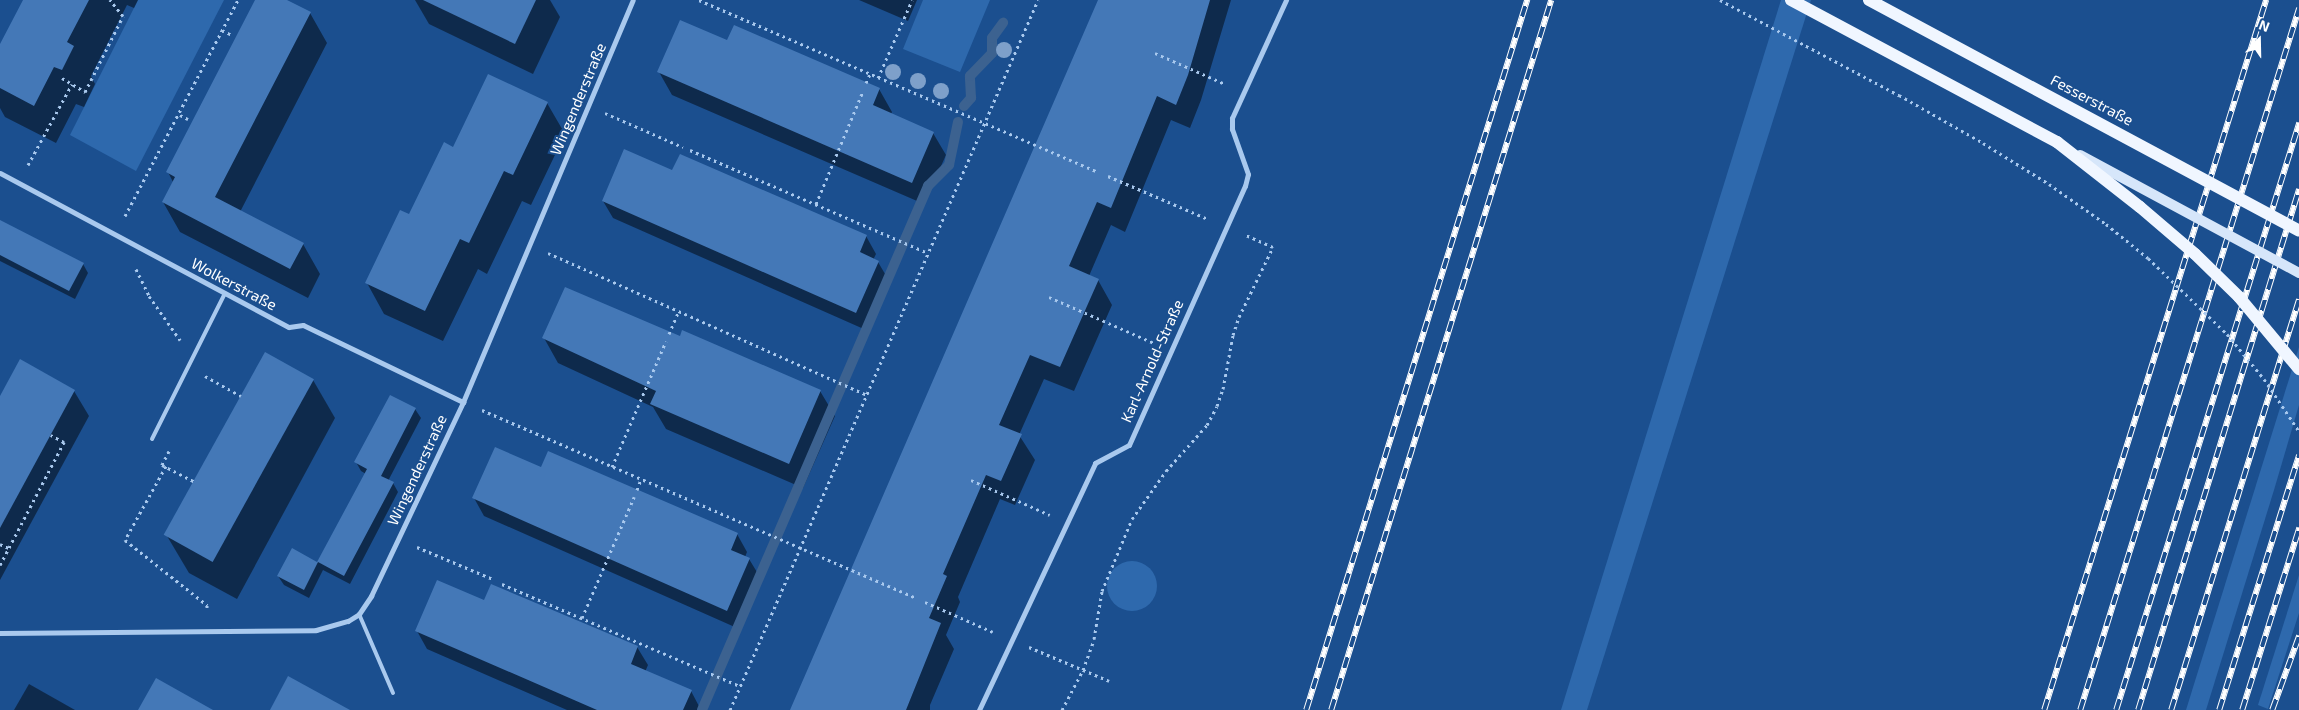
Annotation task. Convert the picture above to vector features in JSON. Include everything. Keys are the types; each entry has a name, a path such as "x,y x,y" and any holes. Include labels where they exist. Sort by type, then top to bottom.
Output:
{"main road":[{"path":"1790,0 2299,273"},
{"name":"Fesserstraße","path":"1869,0 2299,231"},
{"path":"2057,142 2140,207 2194,254 2239,297 2299,369"}],"street":[{"name":"Wingenderstraße","path":"359,614 371,596 463,402 633,0"},
{"name":"Karl-Arnold-Straße","path":"979,710 1096,463 1128,445 1225,226 1245,186 1248,174 1232,129 1232,118 1286,0"},
{"name":"Wolkerstraße","path":"0,173 289,326 303,325 463,402"},
{"path":"0,634 323,629 348,621 359,614"}],"lane":[{"path":"152,439 225,293"},
{"path":"359,614 392,693"}],"path":[{"path":"62,78 85,92 123,16 110,0"},
{"path":"115,235 180,115 238,0"},
{"path":"699,0 1099,172"},
{"path":"878,78 912,0"},
{"path":"730,710 1038,0"},
{"path":"1720,0 1899,95 1983,143 2049,184 2106,224 2148,258 2227,334 2264,380 2299,431"},
{"path":"222,30 232,35"},
{"path":"1155,53 1244,93"},
{"path":"866,83 870,74"},
{"path":"17,183 72,84"},
{"path":"816,204 863,92"},
{"path":"588,106 682,147"},
{"path":"180,115 188,119"},
{"path":"690,150 928,253"},
{"path":"1108,176 1225,226"},
{"path":"1062,710 1083,670 1094,639 1102,591 1132,519 1166,471 1207,425 1217,406 1223,389 1231,342 1239,317 1273,247 1252,238"},
{"path":"122,239 150,296 207,379 241,396"},
{"path":"529,245 866,395"},
{"path":"1050,297 1171,351"},
{"path":"669,334 679,311"},
{"path":"612,467 666,341"},
{"path":"463,402 914,597"},
{"path":"0,565 64,442 51,435"},
{"path":"170,450 162,465 195,482"},
{"path":"166,466 124,540 207,605 208,630"},
{"path":"637,490 641,479"},
{"path":"971,480 1067,523"},
{"path":"582,618 634,497"},
{"path":"398,539 493,580"},
{"path":"0,544 9,548"},
{"path":"502,584 740,686"},
{"path":"924,602 1011,639"},
{"path":"1039,651 1109,681"}],"shaded area":[{"path":"138,0 224,0 136,171 70,135"},
{"path":"923,0 990,0 960,72 903,49"},
{"path":"1781,0 1811,0 1587,710 1561,710"},
{"path":"2299,347 2299,405 2206,710 2186,710"},
{"path":"1132,561 1141,563 1152,572 1157,586 1155,595 1146,606 1132,611 1123,609 1112,600 1107,586 1109,577 1118,566"},
{"path":"2299,575 2299,613 2268,709 2258,705"}],"building":[{"path":"23,0 89,0 67,42 74,46 62,70 54,67 34,106 0,88 0,44"},
{"path":"255,0 287,0 311,12 215,197 304,243 290,269 162,202 175,177 166,172"},
{"path":"423,0 536,0 515,44"},
{"path":"1098,0 1210,0 1188,75 1176,105 1157,96 1111,208 1097,202 1069,266 1099,279 1060,367 1030,355 999,425 1022,434 1001,481 986,475 943,574 947,576 929,618 941,623 906,710 790,710"},
{"path":"680,20 727,40 734,25 880,88 873,105 934,132 912,183 657,72"},
{"path":"488,74 548,102 513,175 504,171 469,243 460,239 425,311 365,283 400,210 409,214 444,142 453,147"},
{"path":"624,149 672,170 680,154 867,235 860,252 879,261 856,313 602,201"},
{"path":"0,220 84,263 69,291 0,255"},
{"path":"565,287 680,336 682,330 821,390 789,464 650,404 656,391 542,338"},
{"path":"265,352 314,379 213,562 164,535"},
{"path":"20,359 75,390 0,528 0,396"},
{"path":"390,395 416,408 381,476 394,482 344,576 318,562 304,590 277,576 292,548 317,562 367,469 354,462"},
{"path":"495,447 541,467 548,451 738,533 731,550 750,558 727,611 472,498"},
{"path":"437,580 484,600 491,584 638,646 631,664 692,690 683,710 597,710 415,631"},
{"path":"288,676 350,710 270,710"},
{"path":"156,678 213,710 138,710"}],"waterway":[{"path":"964,106 971,98 970,76 992,53 992,38 1003,23"},
{"path":"702,710 928,186 949,165 958,122"}],"railway":[{"path":"1306,710 1527,0"},
{"path":"1331,710 1551,0"},
{"path":"2044,710 2266,0"},
{"path":"2080,710 2299,8"},
{"path":"2116,710 2299,123"},
{"path":"2138,710 2299,189"},
{"path":"2171,710 2299,299"},
{"path":"2219,710 2299,455"},
{"path":"2242,710 2299,528"},
{"path":"2272,710 2299,636"}]}
